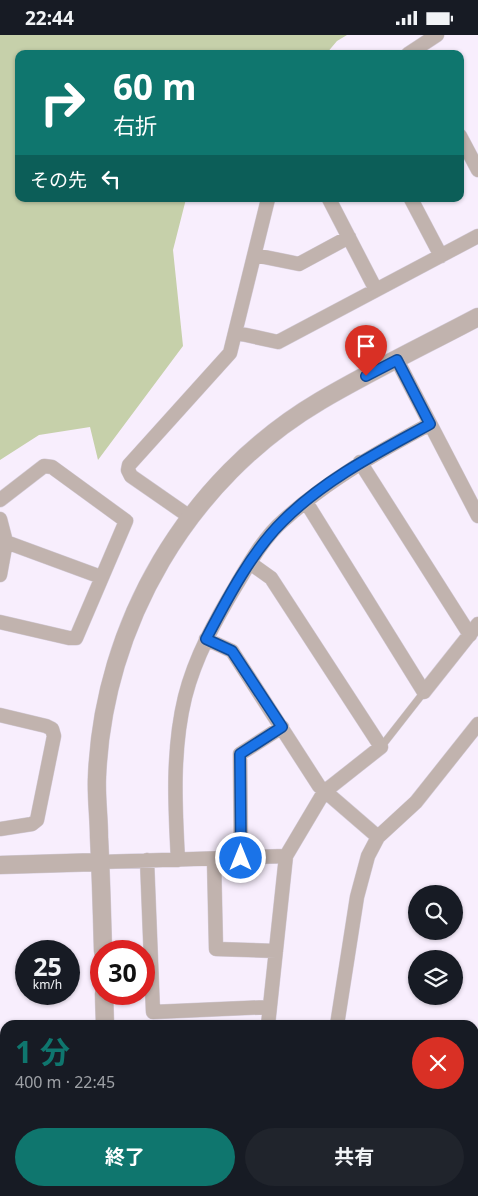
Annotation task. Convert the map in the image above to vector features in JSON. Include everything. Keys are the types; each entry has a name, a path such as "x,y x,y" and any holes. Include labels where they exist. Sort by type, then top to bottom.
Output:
{"street":[{"path":"415,50 436,35"},
{"path":"464,144 478,170"},
{"path":"190,517 131,475 128,470 129,465 230,353 267,202"},
{"path":"331,202 376,290"},
{"path":"413,202 441,255"},
{"path":"236,333 278,342 478,236"},
{"path":"255,255 300,264 349,237"},
{"path":"103,940 97,777 104,712 125,635 142,596 166,551 190,517 237,463 264,440 319,401 478,317"},
{"path":"397,360 478,516"},
{"path":"178,860 175,798 179,729 186,695 206,639 250,563 282,521 360,462 430,424"},
{"path":"306,502 424,692 474,629 360,462"},
{"path":"0,500 44,466 52,467 124,517 126,525 101,577 76,638 0,622"},
{"path":"0,519 6,542 0,575"},
{"path":"6,542 101,577"},
{"path":"250,563 271,577 381,747 324,793 286,856 269,1020"},
{"path":"206,639 232,651 324,793 378,837"},
{"path":"0,715 46,726 52,729 54,736 37,820 32,824 0,829"},
{"path":"338,1020 361,875 378,837 416,802 478,724"},
{"path":"241,858 240,754 282,727"},
{"path":"0,865 286,856"},
{"path":"214,859 216,949 276,951"},
{"path":"147,860 153,1013 270,1007"},
{"path":"104,1005 105,1020"}],"lane":[{"path":"381,747 424,692"}],"green space":[{"path":"0,35 347,35 337,41 329,50 15,50 15,202 185,202 173,250 183,346 98,460 90,427 39,435 0,460"}],"route":[{"path":"241,858 240,754 282,727 232,651 206,639 221,610 250,563 282,521 332,481 360,462 430,424 397,360 366,376"}]}
